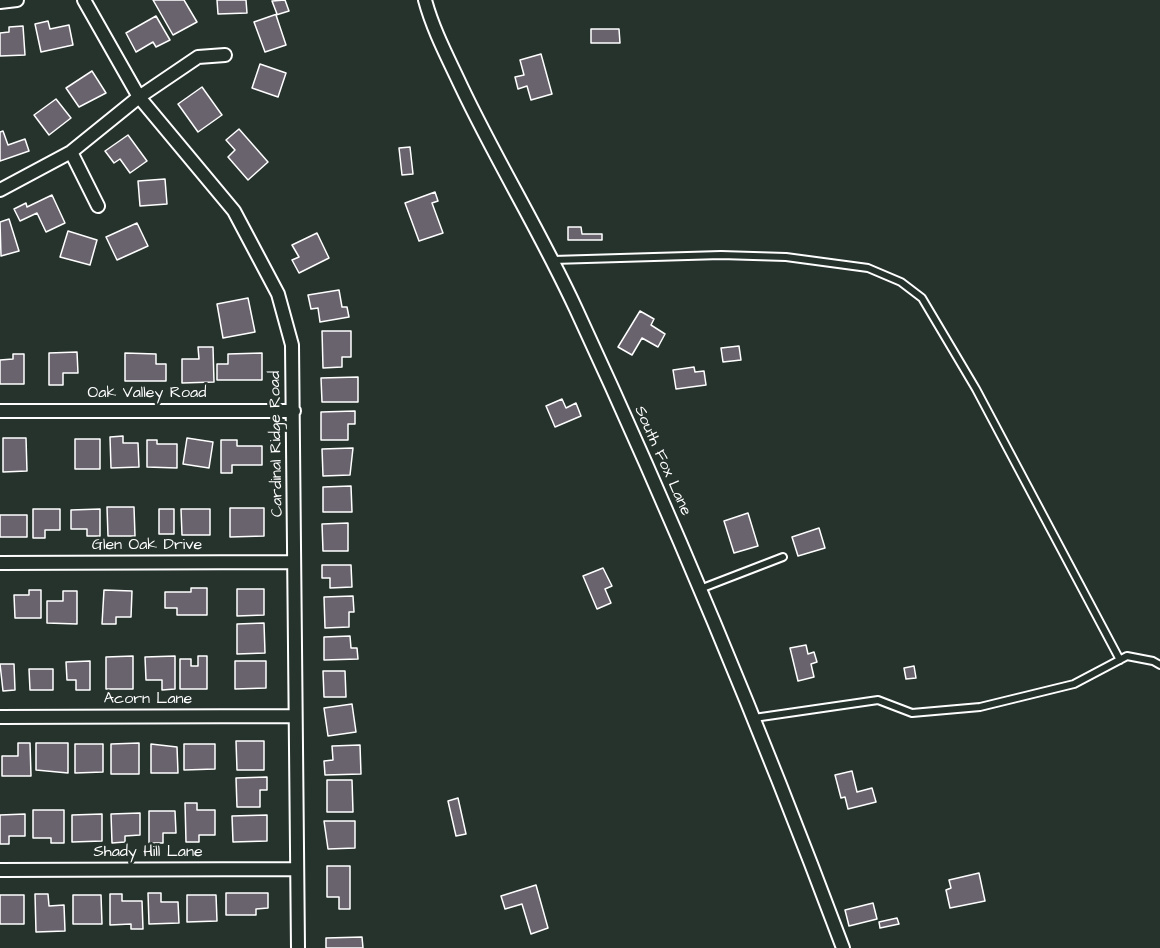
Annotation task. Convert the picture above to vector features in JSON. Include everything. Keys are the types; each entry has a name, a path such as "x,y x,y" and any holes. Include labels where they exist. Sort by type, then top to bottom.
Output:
{"street":[{"path":"0,2 17,0"},
{"name":"Cardinal Ridge Road","path":"84,0 139,97 234,212 278,294 292,345 298,948"},
{"name":"South Fox Lane","path":"425,0 440,42 494,155 552,260 622,410 754,718 843,948"},
{"path":"0,190 71,152 139,97 198,57 225,55"},
{"path":"71,152 98,206"},
{"name":"Oak Valley Road","path":"0,411 294,411"},
{"name":"Glen Oak Drive","path":"0,563 294,562"},
{"name":"Acorn Lane","path":"0,717 295,716"},
{"name":"Shady Hill Lane","path":"0,870 296,869"}],"lane":[{"path":"552,260 721,255 786,257 868,268 901,282 922,298 976,389 1120,660"},
{"path":"700,589 783,557"},
{"path":"754,718 878,700 912,713 980,708 1074,684 1127,656 1153,661 1160,665"}],"building":[{"path":"153,0 184,0 197,22 173,35"},
{"path":"217,0 246,0 247,13 218,14"},
{"path":"285,0 289,11 276,15 286,45 265,52 254,22 277,14 272,1"},
{"path":"156,16 170,40 156,47 153,42 136,52 126,33"},
{"path":"48,21 50,29 69,25 73,45 41,52 35,24"},
{"path":"23,26 25,55 0,56 0,33 9,32 9,27"},
{"path":"591,29 619,29 620,43 591,43"},
{"path":"541,54 552,94 531,100 527,86 518,89 515,77 524,75 520,60"},
{"path":"260,64 286,73 278,97 252,88"},
{"path":"92,71 106,93 79,107 66,88"},
{"path":"202,87 222,115 198,132 178,104"},
{"path":"56,99 71,118 49,135 34,115"},
{"path":"239,129 268,162 248,180 228,157 235,150 226,140"},
{"path":"3,131 8,145 25,139 29,151 0,161 0,132"},
{"path":"128,135 147,161 130,173 120,159 114,163 105,151"},
{"path":"410,147 413,174 402,175 399,148"},
{"path":"165,179 167,204 140,206 138,181"},
{"path":"435,192 438,201 432,203 443,233 419,241 405,203"},
{"path":"52,195 65,223 46,232 37,213 20,221 14,209 26,203 27,207"},
{"path":"9,219 19,251 1,256 0,222"},
{"path":"137,223 148,246 117,260 106,237"},
{"path":"568,227 581,227 582,234 602,234 602,240 568,240"},
{"path":"68,231 97,240 90,265 60,257"},
{"path":"317,233 329,258 299,273 292,260 299,257 292,245"},
{"path":"339,290 342,307 347,307 349,317 320,322 318,308 311,309 308,295"},
{"path":"248,298 255,332 223,338 217,304"},
{"path":"640,311 654,319 651,325 665,334 658,347 642,338 632,355 618,347"},
{"path":"322,331 351,331 351,357 342,357 342,367 323,368"},
{"path":"739,346 741,360 723,362 721,348"},
{"path":"198,347 213,347 214,382 182,383 182,359 199,359"},
{"path":"77,352 78,373 63,373 63,385 49,385 49,353"},
{"path":"125,353 156,354 156,364 166,364 166,381 125,381"},
{"path":"262,353 262,380 217,380 217,364 228,364 228,354"},
{"path":"13,354 24,354 24,384 0,384 0,360 13,359"},
{"path":"694,367 695,372 704,371 706,385 676,389 673,370"},
{"path":"358,377 358,402 322,402 321,378"},
{"path":"562,399 566,408 576,403 581,416 555,427 546,406"},
{"path":"355,411 355,424 348,424 348,440 321,440 321,412"},
{"path":"123,436 123,443 138,443 139,467 111,468 110,437"},
{"path":"3,438 26,438 27,471 3,472"},
{"path":"187,438 213,442 209,468 183,464"},
{"path":"75,439 100,439 100,469 75,469"},
{"path":"147,440 157,440 157,444 177,444 177,468 147,467"},
{"path":"221,440 237,440 237,446 262,446 262,465 232,465 232,473 221,473"},
{"path":"353,448 350,475 323,476 322,449"},
{"path":"351,486 352,512 323,512 323,487"},
{"path":"107,507 134,507 135,536 108,536"},
{"path":"230,508 264,508 264,536 230,537"},
{"path":"33,509 60,509 60,530 45,530 45,538 33,538"},
{"path":"100,509 100,536 87,536 87,529 71,529 71,510"},
{"path":"159,509 174,509 174,534 159,534"},
{"path":"181,509 210,509 210,535 182,535"},
{"path":"748,513 758,546 734,553 724,521"},
{"path":"0,515 27,515 27,537 0,537"},
{"path":"348,523 348,551 323,551 322,524"},
{"path":"819,528 825,548 798,556 792,537"},
{"path":"322,565 351,565 352,587 330,588 330,578 322,578"},
{"path":"603,568 612,586 605,589 611,603 597,609 583,576"},
{"path":"191,588 207,588 207,615 177,615 177,608 165,608 165,592 191,592"},
{"path":"237,589 264,589 264,615 237,616"},
{"path":"29,590 41,590 41,618 15,618 14,595 29,595"},
{"path":"104,590 132,591 131,617 116,617 116,624 102,624"},
{"path":"63,591 77,591 77,624 47,623 47,601 63,601"},
{"path":"353,596 354,612 349,612 349,627 325,628 324,597"},
{"path":"264,623 265,653 237,654 237,624"},
{"path":"350,636 351,648 357,648 358,659 324,660 324,637"},
{"path":"806,645 808,654 814,652 817,662 811,664 814,677 798,681 790,648"},
{"path":"133,656 133,689 106,689 106,657"},
{"path":"175,656 175,689 162,690 162,680 146,680 145,657"},
{"path":"198,656 207,656 207,689 180,689 180,659 191,659 191,666 198,666"},
{"path":"90,661 90,690 76,690 76,680 67,680 66,662"},
{"path":"235,661 266,661 266,688 235,689"},
{"path":"0,664 14,664 15,690 3,691"},
{"path":"914,666 916,678 906,679 904,668"},
{"path":"29,669 53,669 53,690 30,690"},
{"path":"323,671 345,671 346,697 324,697"},
{"path":"352,704 356,732 328,736 324,708"},
{"path":"236,741 264,741 264,770 237,770"},
{"path":"18,743 30,743 31,776 2,776 2,756 18,756"},
{"path":"36,743 68,743 68,773 36,770"},
{"path":"139,743 139,774 111,774 111,744"},
{"path":"75,744 103,744 103,772 75,773"},
{"path":"151,744 177,747 178,773 151,773"},
{"path":"184,744 215,744 215,769 184,770"},
{"path":"360,745 361,774 325,775 324,761 333,760 332,746"},
{"path":"852,771 857,792 872,788 876,802 848,809 845,797 841,798 835,775"},
{"path":"267,777 267,790 260,790 260,807 237,807 236,778"},
{"path":"327,780 352,780 353,812 327,812"},
{"path":"458,798 466,834 456,836 448,801"},
{"path":"185,803 197,803 197,810 215,810 215,835 199,835 199,842 186,842"},
{"path":"33,810 64,810 64,843 51,843 51,838 33,838"},
{"path":"149,811 175,811 176,833 163,833 163,843 149,843"},
{"path":"140,813 140,835 125,836 125,842 112,843 111,814"},
{"path":"25,814 25,836 9,836 9,844 0,844 0,815"},
{"path":"102,814 102,841 72,842 72,815"},
{"path":"267,815 267,841 233,842 232,816"},
{"path":"324,821 355,821 355,848 328,849"},
{"path":"327,866 350,866 350,909 339,909 339,897 327,897"},
{"path":"979,873 985,901 950,908 946,890 951,888 949,880"},
{"path":"536,885 548,928 531,934 522,904 505,909 501,896"},
{"path":"148,893 161,893 161,902 178,902 179,923 149,924"},
{"path":"226,893 268,893 268,908 256,909 256,915 226,915"},
{"path":"35,894 48,894 49,906 64,905 65,931 36,932"},
{"path":"110,894 122,894 122,901 142,901 143,929 131,929 131,924 110,925"},
{"path":"0,895 24,895 24,924 0,924"},
{"path":"73,895 101,895 102,924 73,924"},
{"path":"187,895 216,895 217,921 187,922"},
{"path":"873,903 877,919 849,926 845,910"},
{"path":"897,918 899,924 880,928 879,922"},
{"path":"362,937 363,948 326,948 326,938"}]}
